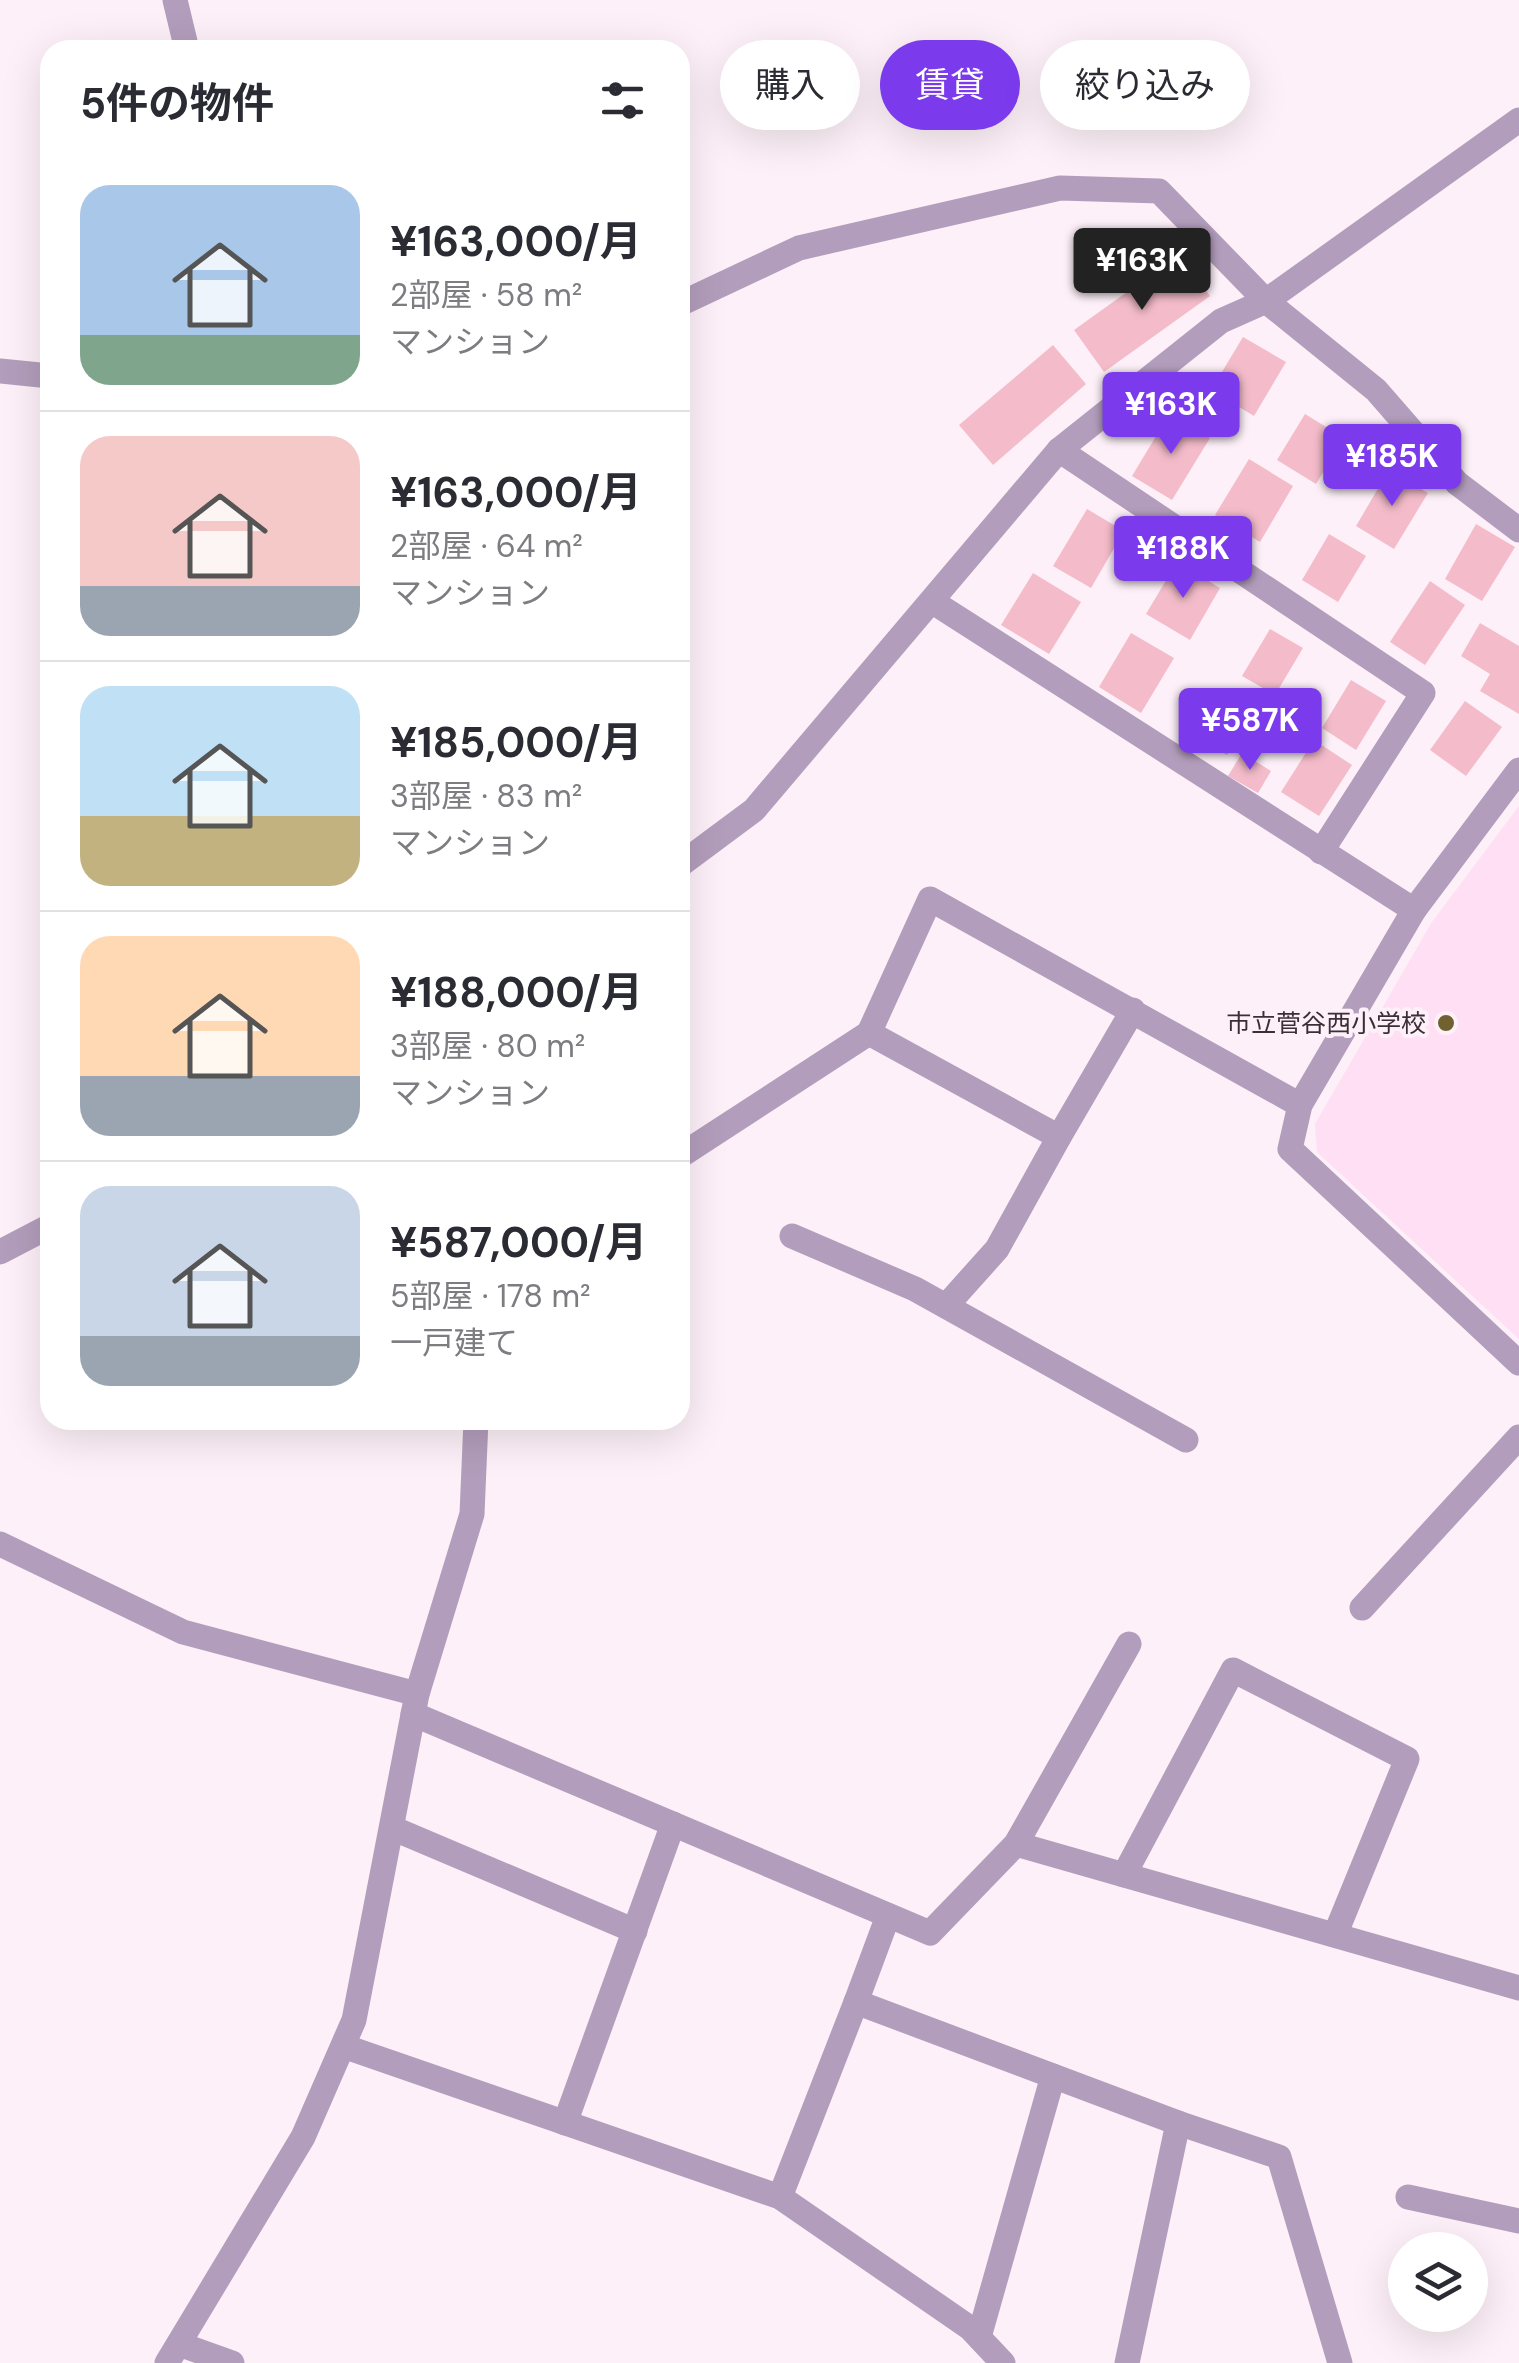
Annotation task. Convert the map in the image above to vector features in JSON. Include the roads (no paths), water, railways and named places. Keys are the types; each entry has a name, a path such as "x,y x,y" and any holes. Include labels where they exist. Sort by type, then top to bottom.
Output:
{"street":[{"path":"176,0 185,40"},
{"path":"690,858 754,810 1059,450 1221,321 1266,301 1519,120"},
{"path":"690,299 799,248 1060,188 1159,191 1266,301 1376,390 1458,483 1519,530"},
{"path":"0,371 40,375"},
{"path":"1059,450 1423,694 1321,852"},
{"path":"933,602 1414,910"},
{"path":"1519,770 1414,910 1300,1105 1290,1149 1519,1363"},
{"path":"690,1149 868,1033 930,898 1300,1105"},
{"path":"946,1306 997,1249 1133,1010"},
{"path":"868,1033 1059,1137"},
{"path":"0,1252 40,1231"},
{"path":"792,1236 946,1306 1186,1440"},
{"path":"232,2363 173,2353 303,2137 354,2020 415,1704 472,1514 476,1430"},
{"path":"1362,1608 1519,1437"},
{"path":"0,1544 183,1632 415,1704 673,1824 930,1934 1016,1844 1129,1644"},
{"path":"1124,1874 1233,1670 1407,1759 1336,1935"},
{"path":"565,2123 673,1824"},
{"path":"392,1828 635,1930"},
{"path":"1016,1844 1519,1988"},
{"path":"780,2198 888,1916"},
{"path":"856,2002 1279,2157 1340,2363"},
{"path":"343,2046 780,2198 979,2336 1002,2363"},
{"path":"979,2336 1053,2076"},
{"path":"1127,2363 1178,2123"},
{"path":"1408,2197 1519,2221"}],"place":[{"name":"市立菅谷西小学校","path":"1446,1023"}]}
